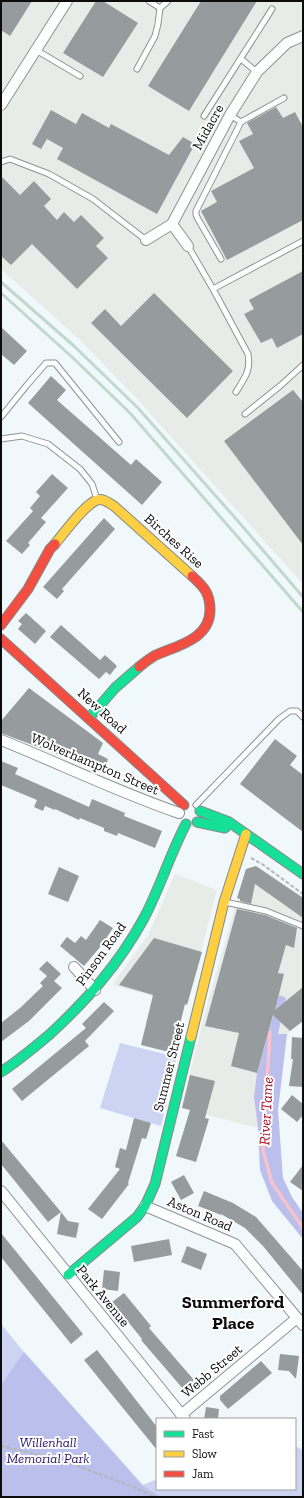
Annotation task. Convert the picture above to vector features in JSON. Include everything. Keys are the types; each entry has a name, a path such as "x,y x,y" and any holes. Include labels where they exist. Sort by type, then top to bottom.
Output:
{"street":[{"path":"1,105 67,1"},
{"name":"Midacre","path":"172,224 230,115 258,72 287,43 303,36"},
{"path":"146,240 172,224 188,246"},
{"path":"1,626 28,590 50,549 84,510 97,500"},
{"name":"Birches Rise","path":"89,718 118,684 146,660 194,639 205,628 209,621 211,607 209,596 205,588 114,506 105,500 97,500"},
{"name":"New Road","path":"1,639 89,718 182,809"},
{"name":"Wolverhampton Street","path":"1,740 45,757 138,798 182,809"},
{"path":"233,826 228,828 198,822 191,825 186,824 180,817 182,809 191,804 229,822 303,874"},
{"path":"198,808 201,815 198,822"},
{"name":"Pinson Road","path":"1,1072 13,1065 49,1034 95,990 121,954 144,917 162,879 178,838 186,824"},
{"name":"Summer Street","path":"68,1275 137,1217 145,1206 155,1184 224,902 246,834"},
{"path":"74,967 95,990"},
{"name":"Park Avenue","path":"1,1191 183,1417"},
{"name":"Aston Road","path":"145,1206 235,1244 300,1321"},
{"name":"Webb Street","path":"183,1417 300,1321"}],"lane":[{"path":"149,1 160,8"},
{"path":"136,69 155,36 160,8 168,1"},
{"path":"204,116 272,9"},
{"path":"36,50 80,76"},
{"path":"240,59 258,72"},
{"path":"221,259 198,219 196,210 241,122 284,98"},
{"path":"230,115 241,122"},
{"path":"1,162 10,159 49,174 93,199 146,240"},
{"path":"214,289 303,241"},
{"path":"188,246 214,289 248,354 249,364 246,376 236,392"},
{"path":"1,417 26,385 46,363 56,364 119,442"},
{"path":"246,414 303,365"},
{"path":"1,438 22,436 48,444 80,469 92,484 97,500"},
{"path":"198,808 279,719 290,712 297,711 303,717"},
{"path":"224,902 266,911 303,926"}],"path":[{"path":"240,852 262,864 303,894"},
{"path":"1,1446 62,1460 136,1488 154,1497"}],"shaded area":[{"path":"1,1 303,1 303,584 137,399 81,341 1,269"},
{"path":"256,866 303,897 303,1021 287,1034 278,1034 286,998 254,1097 258,1128 181,1108 207,1005 246,869"},
{"path":"175,874 217,890 187,1005 112,985 148,935"}],"green space":[{"path":"279,995 286,998 278,1034 287,1034 278,1110 283,1178 292,1197 303,1213 303,1239 272,1201 260,1170 258,1128 254,1097 257,1073"},
{"path":"120,1043 177,1057 161,1126 100,1108"},
{"name":"Willenhall Memorial Park","path":"1,1324 24,1352 143,1485 156,1479 156,1490 296,1490 296,1446 303,1450 303,1497 1,1497"},
{"name":"Willenhall Memorial Park","path":"24,1352 143,1486 161,1497 1,1497 1,1385"}],"building":[{"path":"1,1 32,1 10,36 1,30"},
{"path":"96,1 103,1 138,23 103,77 63,53"},
{"path":"201,1 257,1 189,111 148,86"},
{"path":"276,107 283,118 295,112 303,127 303,220 227,260 201,211 217,202 211,191 254,168 239,141 253,134 247,123"},
{"path":"51,110 76,124 82,113 109,128 111,124 169,155 183,137 195,144 157,214 57,159 63,148 47,139 41,149 32,144"},
{"path":"1,176 20,195 34,181 51,199 44,206 57,220 64,212 74,222 81,215 104,238 96,246 108,258 77,289 32,244 11,265 1,256"},
{"path":"303,271 303,334 277,348 272,338 261,343 244,314 254,309 249,300"},
{"path":"154,293 233,371 187,418 91,323 105,309 121,326"},
{"path":"1,327 27,351 14,365 1,354"},
{"path":"51,376 66,390 57,400 131,465 136,459 162,482 142,505 28,403"},
{"path":"293,390 303,402 303,545 224,441"},
{"path":"52,474 68,488 41,518 46,522 28,543 30,545 22,554 6,541 33,511 30,508 40,496 36,492"},
{"path":"104,518 115,529 62,589 64,591 57,599 43,587"},
{"path":"26,613 46,631 35,644 18,629 22,624 18,621"},
{"path":"61,625 100,660 105,655 117,666 110,675 106,672 99,679 50,637"},
{"path":"29,688 103,743 98,754 108,759 104,772 72,755 70,759 1,733 1,721"},
{"path":"275,739 297,756 290,765 303,775 303,832 240,784"},
{"path":"1,761 18,768 15,774 89,807 92,799 125,813 124,816 162,831 155,848 118,833 117,836 104,831 104,828 80,818 79,820 55,809 45,806 43,811 34,807 37,800 1,785"},
{"path":"256,866 303,898 303,918 255,884 251,904 240,901 240,899 237,898 246,869"},
{"path":"59,867 79,876 68,902 48,894"},
{"path":"237,909 265,915 297,928 294,948 286,945 278,973 284,974 275,1010 303,987 303,1021 290,1031 273,1015 257,1073 231,1066 239,1033 205,1026"},
{"path":"100,920 113,928 101,946 84,966 60,946 67,937 75,943 81,936 86,940"},
{"path":"154,938 202,952 187,1005 185,1004 173,1053 141,1045 153,995 119,985"},
{"path":"47,961 61,974 54,981 62,988 29,1021 1,1042 1,1023 20,1008 43,986 40,983 47,976 39,969"},
{"path":"104,1002 114,1011 85,1041 89,1046 22,1101 12,1089 86,1028 82,1024"},
{"path":"292,1037 303,1038 303,1087 289,1086 293,1059 291,1059"},
{"path":"190,1075 215,1081 205,1118 209,1119 196,1162 176,1156 190,1110 182,1108"},
{"path":"292,1095 303,1104 303,1115 297,1122 281,1109"},
{"path":"134,1118 151,1123 146,1139 142,1138 128,1183 129,1184 102,1219 88,1209 120,1169 115,1167 120,1148 126,1150"},
{"path":"1,1140 61,1212 48,1222 1,1164"},
{"path":"303,1165 303,1191 290,1182"},
{"path":"184,1175 194,1193 181,1200 171,1182"},
{"path":"204,1191 233,1203 256,1217 303,1271 303,1295 263,1246 245,1228 221,1214 198,1206"},
{"path":"61,1212 68,1221 79,1223 76,1238 57,1234"},
{"path":"1,1233 83,1334 71,1344 1,1257"},
{"path":"169,1239 172,1255 134,1262 131,1246"},
{"path":"187,1246 207,1254 201,1270 181,1262"},
{"path":"104,1270 120,1272 118,1291 102,1289"},
{"path":"124,1293 151,1326 149,1328 194,1380 184,1390 141,1340 142,1339 112,1302"},
{"path":"97,1350 156,1426 156,1449 84,1360"},
{"path":"280,1354 299,1356 296,1379 289,1371 278,1370"},
{"path":"261,1361 272,1373 228,1409 220,1400 220,1396"},
{"path":"206,1407 219,1409 218,1418 204,1418"}],"waterway":[{"name":"River Tame","path":"270,1032 263,1150 272,1183 303,1228"}],"railway":[{"path":"1,282 74,346 138,408 303,597"},
{"path":"1,293 72,357 130,413 303,612"}],"traffic: fast":[{"path":"89,718 115,688 139,667"},
{"path":"200,811 229,822 303,874"},
{"path":"197,822 225,828"},
{"path":"1,1072 31,1050 63,1022 89,995 113,966 144,918 186,824"},
{"path":"68,1275 137,1217 145,1206 155,1184 191,1037"}],"traffic: slow":[{"path":"55,544 86,507 97,500 106,501 114,506 192,576"},
{"path":"191,1037 224,902 246,834"}],"traffic: jam":[{"path":"1,625 28,589 50,549 55,544"},
{"path":"139,667 154,656 190,640 198,635 204,628 208,620 210,610 209,599 206,591 192,576"},
{"path":"1,639 184,805"}],"district":[{"name":"Summerford Place","path":"233,1312"}]}
